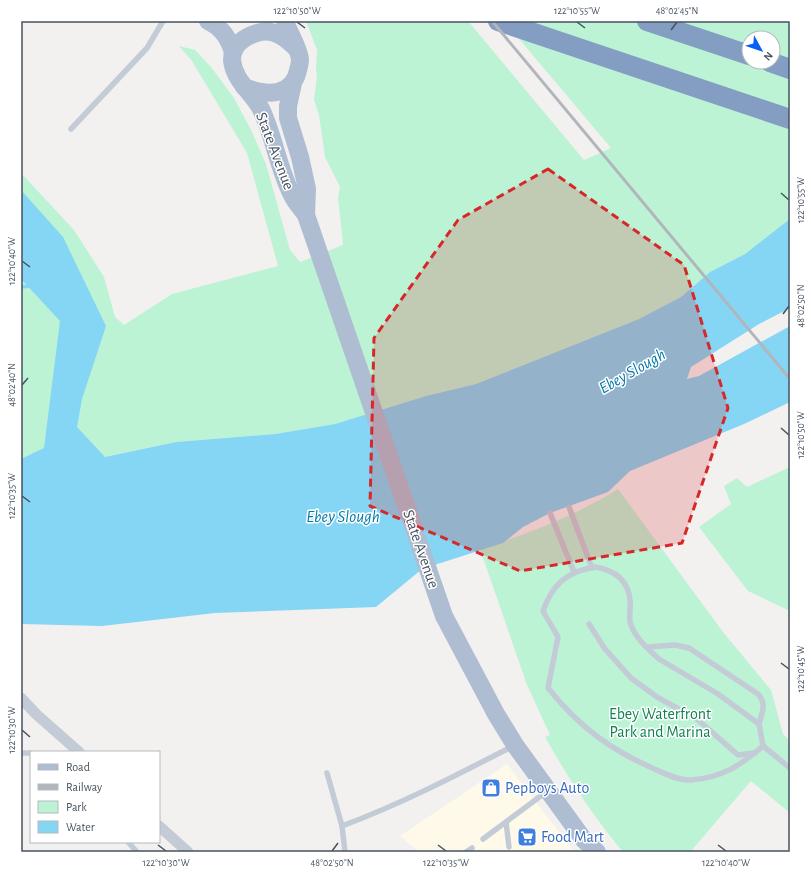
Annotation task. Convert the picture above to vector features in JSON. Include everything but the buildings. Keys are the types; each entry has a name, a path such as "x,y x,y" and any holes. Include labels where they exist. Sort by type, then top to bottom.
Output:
{"highway":[{"path":"498,21 790,119"},
{"path":"647,21 741,52"}],"main road":[{"path":"208,21 223,31 229,40 233,52 235,72 244,87 267,93 287,89 293,84 300,67 300,58 285,21"},
{"path":"233,52 241,40 261,31 279,34 296,48"},
{"name":"State Avenue","path":"293,84 288,106 288,118 300,157 307,189 306,215"},
{"name":"State Avenue","path":"244,87 260,109 292,195 306,215 444,616 496,714 515,745 584,840 596,852"}],"street":[{"path":"21,698 36,714 77,751"},
{"path":"160,827 188,852"}],"lane":[{"path":"71,130 147,48 163,21"},
{"path":"568,508 592,568"},
{"path":"550,513 574,572"},
{"path":"759,724 718,694 659,659 647,647 634,630 630,621 630,600 628,588 615,573 606,568 592,568 574,572 562,579 553,588 543,611 558,637 548,688 573,716 620,753 665,774 690,780 716,776 738,766 764,746"},
{"path":"589,624 605,649 631,678 657,697 697,719 738,755 755,753"},
{"path":"647,647 675,645 689,648 758,694 763,699 764,704 759,724 764,746 790,768"},
{"path":"342,826 441,784 515,745"},
{"path":"327,773 342,826 345,852"},
{"path":"483,839 547,790"},
{"path":"506,822 509,847"},
{"path":"129,843 137,852"},
{"path":"466,852 472,848"}],"highlighted area":[{"path":"548,169 684,265 728,408 682,543 520,571 370,506 374,338 458,220"}],"shaded area":[{"path":"507,764 574,852 419,852 400,836"}],"green space":[{"path":"306,21 468,21 584,160 611,148 504,21 790,21 790,226 745,254 710,272 681,297 639,319 476,384 426,396 335,424 275,434 176,442 105,457 44,449 21,459 21,173 74,230 104,277 115,317 124,325 172,294 278,266 247,153 192,61 179,46 195,50 211,67 234,98 251,130 266,164 290,250 300,262 343,245 338,197 340,187 325,157 319,115 314,100 317,75 317,50"},
{"path":"790,467 790,611 748,591 699,527 731,504 724,486 737,478 747,487"},
{"name":"Ebey Waterfront Park and Marina","path":"618,489 723,632 771,690 783,734 790,741 790,813 751,781 691,851 692,852 623,852 591,811 545,737 550,735 527,685 480,549 551,524 585,508"}],"water":[{"name":"Ebey Slough","path":"21,190 63,237 106,326 82,399 77,427 105,457 176,442 275,434 335,424 426,396 476,384 639,319 681,297 710,272 745,254 790,219 790,402 744,424 630,471 608,492 550,513 523,527 503,543 422,569 376,607 215,613 102,626 21,624 21,459 44,448 60,321 21,279"}],"pier":[{"path":"790,308 790,326 699,376 687,379 691,367 759,324"}],"waterway":[{"path":"21,287 32,286"}],"railway":[{"path":"492,21 790,379"}],"place":[{"name":"Pepboys Auto","path":"491,788"},
{"name":"Food Mart","path":"527,837"}]}
